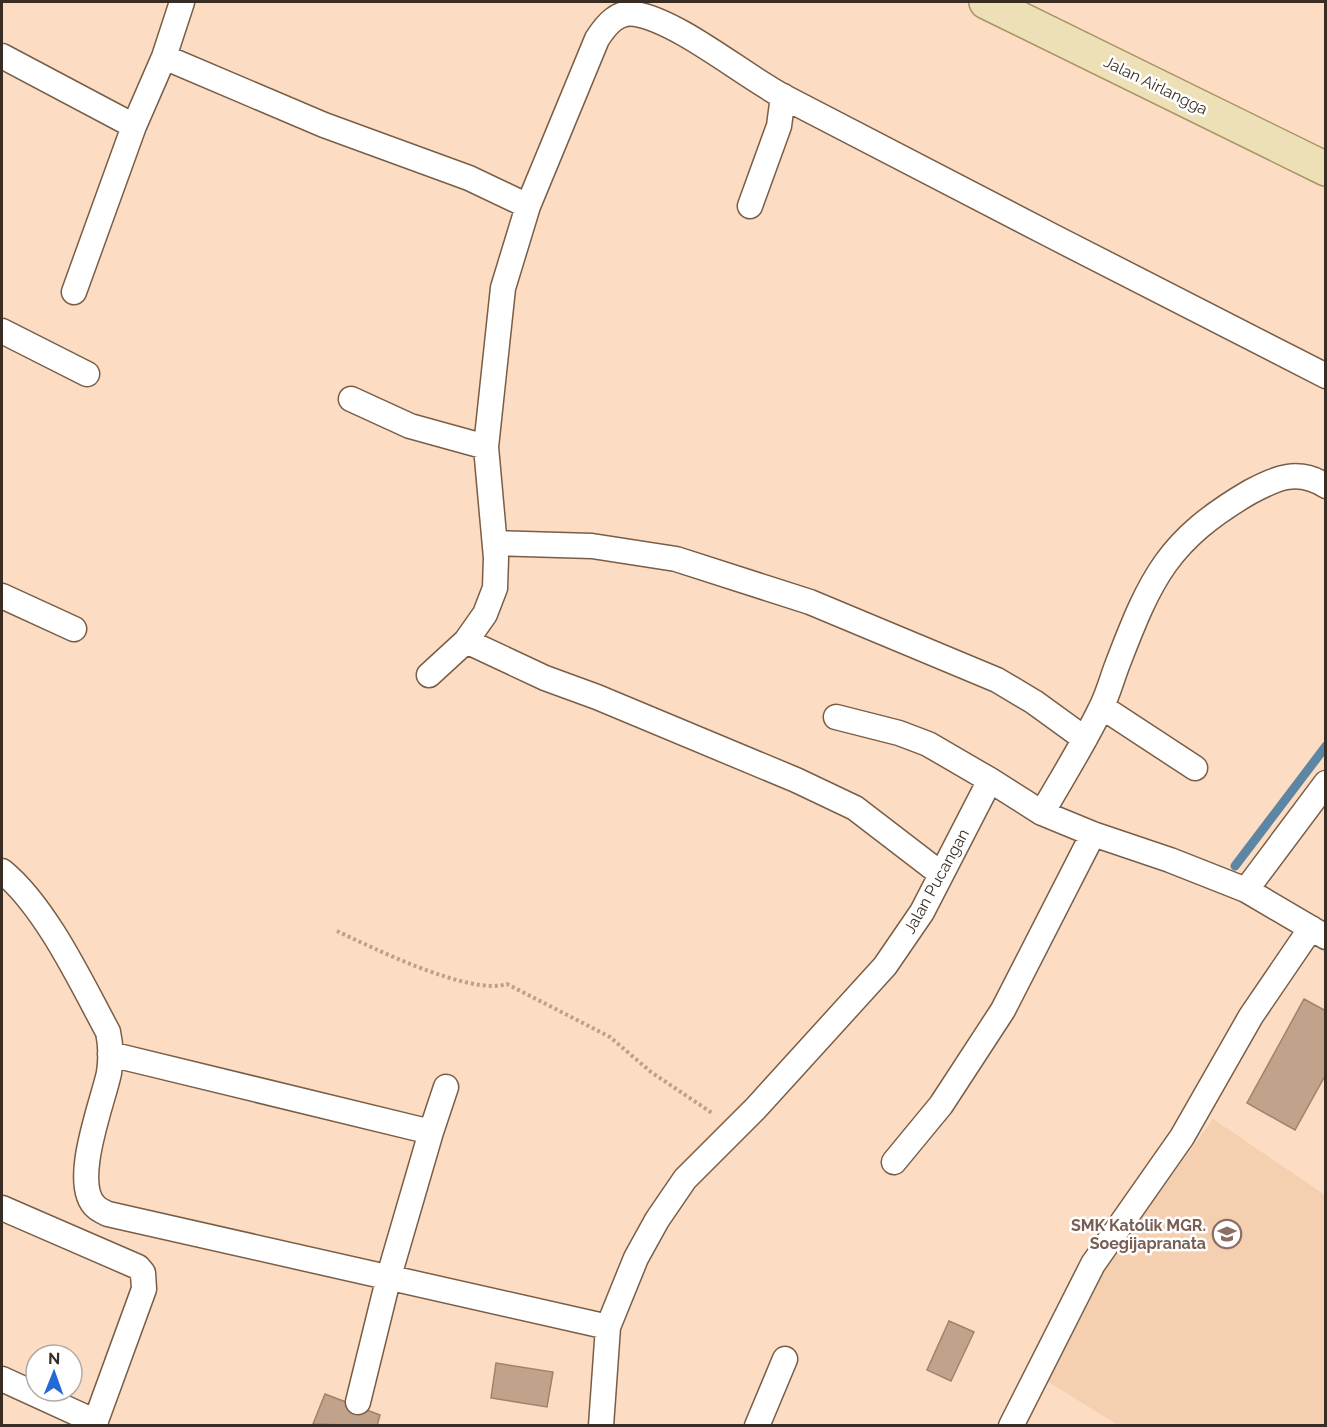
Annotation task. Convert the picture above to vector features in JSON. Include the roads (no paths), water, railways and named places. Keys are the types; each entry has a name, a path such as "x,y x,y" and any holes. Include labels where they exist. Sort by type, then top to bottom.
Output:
{"main road":[{"name":"Jalan Airlangga","path":"986,2 1326,169"}],"street":[{"path":"74,292 134,126 164,57 182,2"},
{"path":"429,675 466,641 491,601 497,575 486,447 503,288 528,206 597,39 607,23 620,16 633,13 650,18 783,96 1326,376"},
{"path":"2,56 134,126"},
{"path":"164,57 324,125 469,178 528,206"},
{"path":"750,206 779,126 783,96"},
{"path":"2,331 87,374"},
{"path":"351,399 410,426 486,447"},
{"path":"1042,813 1102,707 1149,585 1191,531 1214,513 1272,480 1289,475 1302,476 1326,486"},
{"path":"495,543 592,546 676,559 810,602 997,680 1034,702 1084,740"},
{"path":"2,596 74,629"},
{"path":"466,641 545,678 796,780 855,808 942,874"},
{"path":"1102,707 1195,768"},
{"path":"836,717 899,733 928,744 1042,813 1246,890 1318,932 1251,1016 1182,1137 1093,1264 1011,1425"},
{"name":"Jalan Pucangan","path":"601,1425 608,1327 636,1257 657,1220 685,1179 735,1129 885,966 911,930 990,780"},
{"path":"1246,890 1326,783"},
{"path":"894,1162 941,1105 1003,1010 1093,834"},
{"path":"2,872 19,886 36,908 108,1032 109,1073 88,1156 87,1186 95,1206 108,1214 608,1327"},
{"path":"110,1054 430,1132"},
{"path":"358,1402 389,1276 430,1132 446,1087"},
{"path":"2,1208 138,1267 143,1273 144,1289 95,1424 2,1379"},
{"path":"757,1425 785,1359"}],"waterway":[{"path":"1235,866 1326,746"}],"place":[{"name":"SMK Katolik MGR. Soegijapranata","path":"1227,1234"}]}
